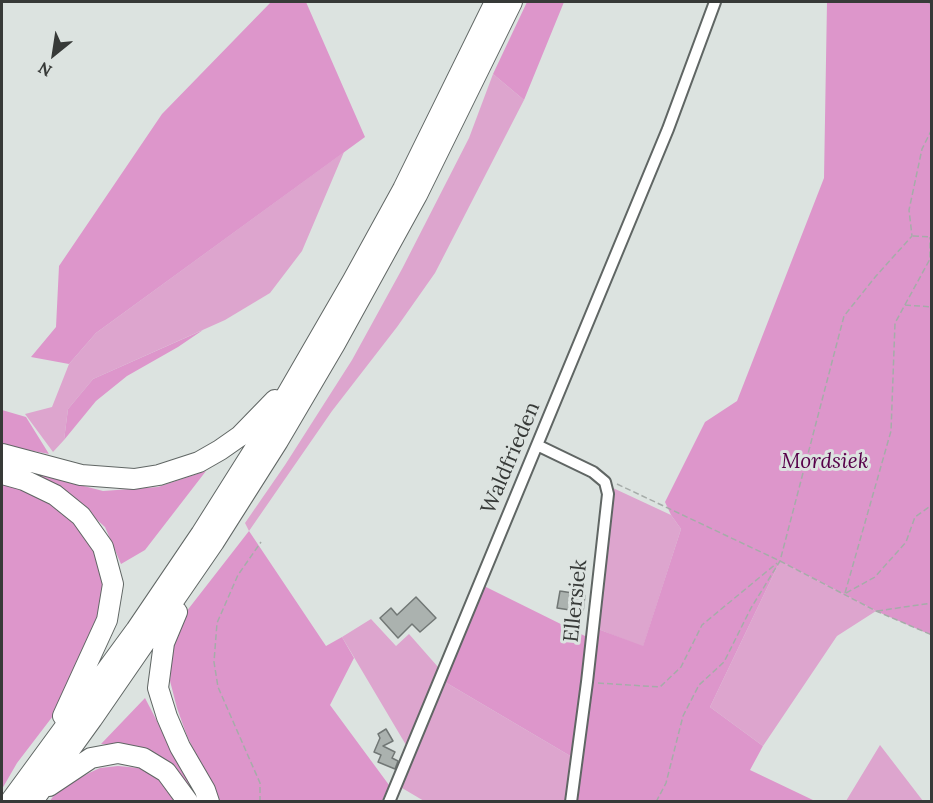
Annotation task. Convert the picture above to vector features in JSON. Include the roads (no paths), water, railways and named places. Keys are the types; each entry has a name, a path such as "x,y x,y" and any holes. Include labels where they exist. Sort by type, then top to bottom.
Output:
{"highway":[{"path":"10,801 136,630 201,534 264,434 403,189 495,2"},
{"path":"33,800 214,542 278,441 367,288 452,127 512,2"},
{"path":"2,454 81,475 134,479 159,475 199,462 240,436 300,371"},
{"path":"2,474 24,480 55,495 81,516 104,547 113,584 107,620 68,706 33,772"},
{"path":"209,801 176,737 158,688 164,643 172,620 210,563 214,542"},
{"path":"33,800 91,758 118,753 143,758 166,772 188,801"}],"street":[{"name":"Waldfrieden","path":"389,801 668,129 715,2"},
{"name":"Ellersiek","path":"537,445 593,472 605,482 608,494 571,801"}],"park label":[{"name":"Mordsiek","path":"825,462"}]}
